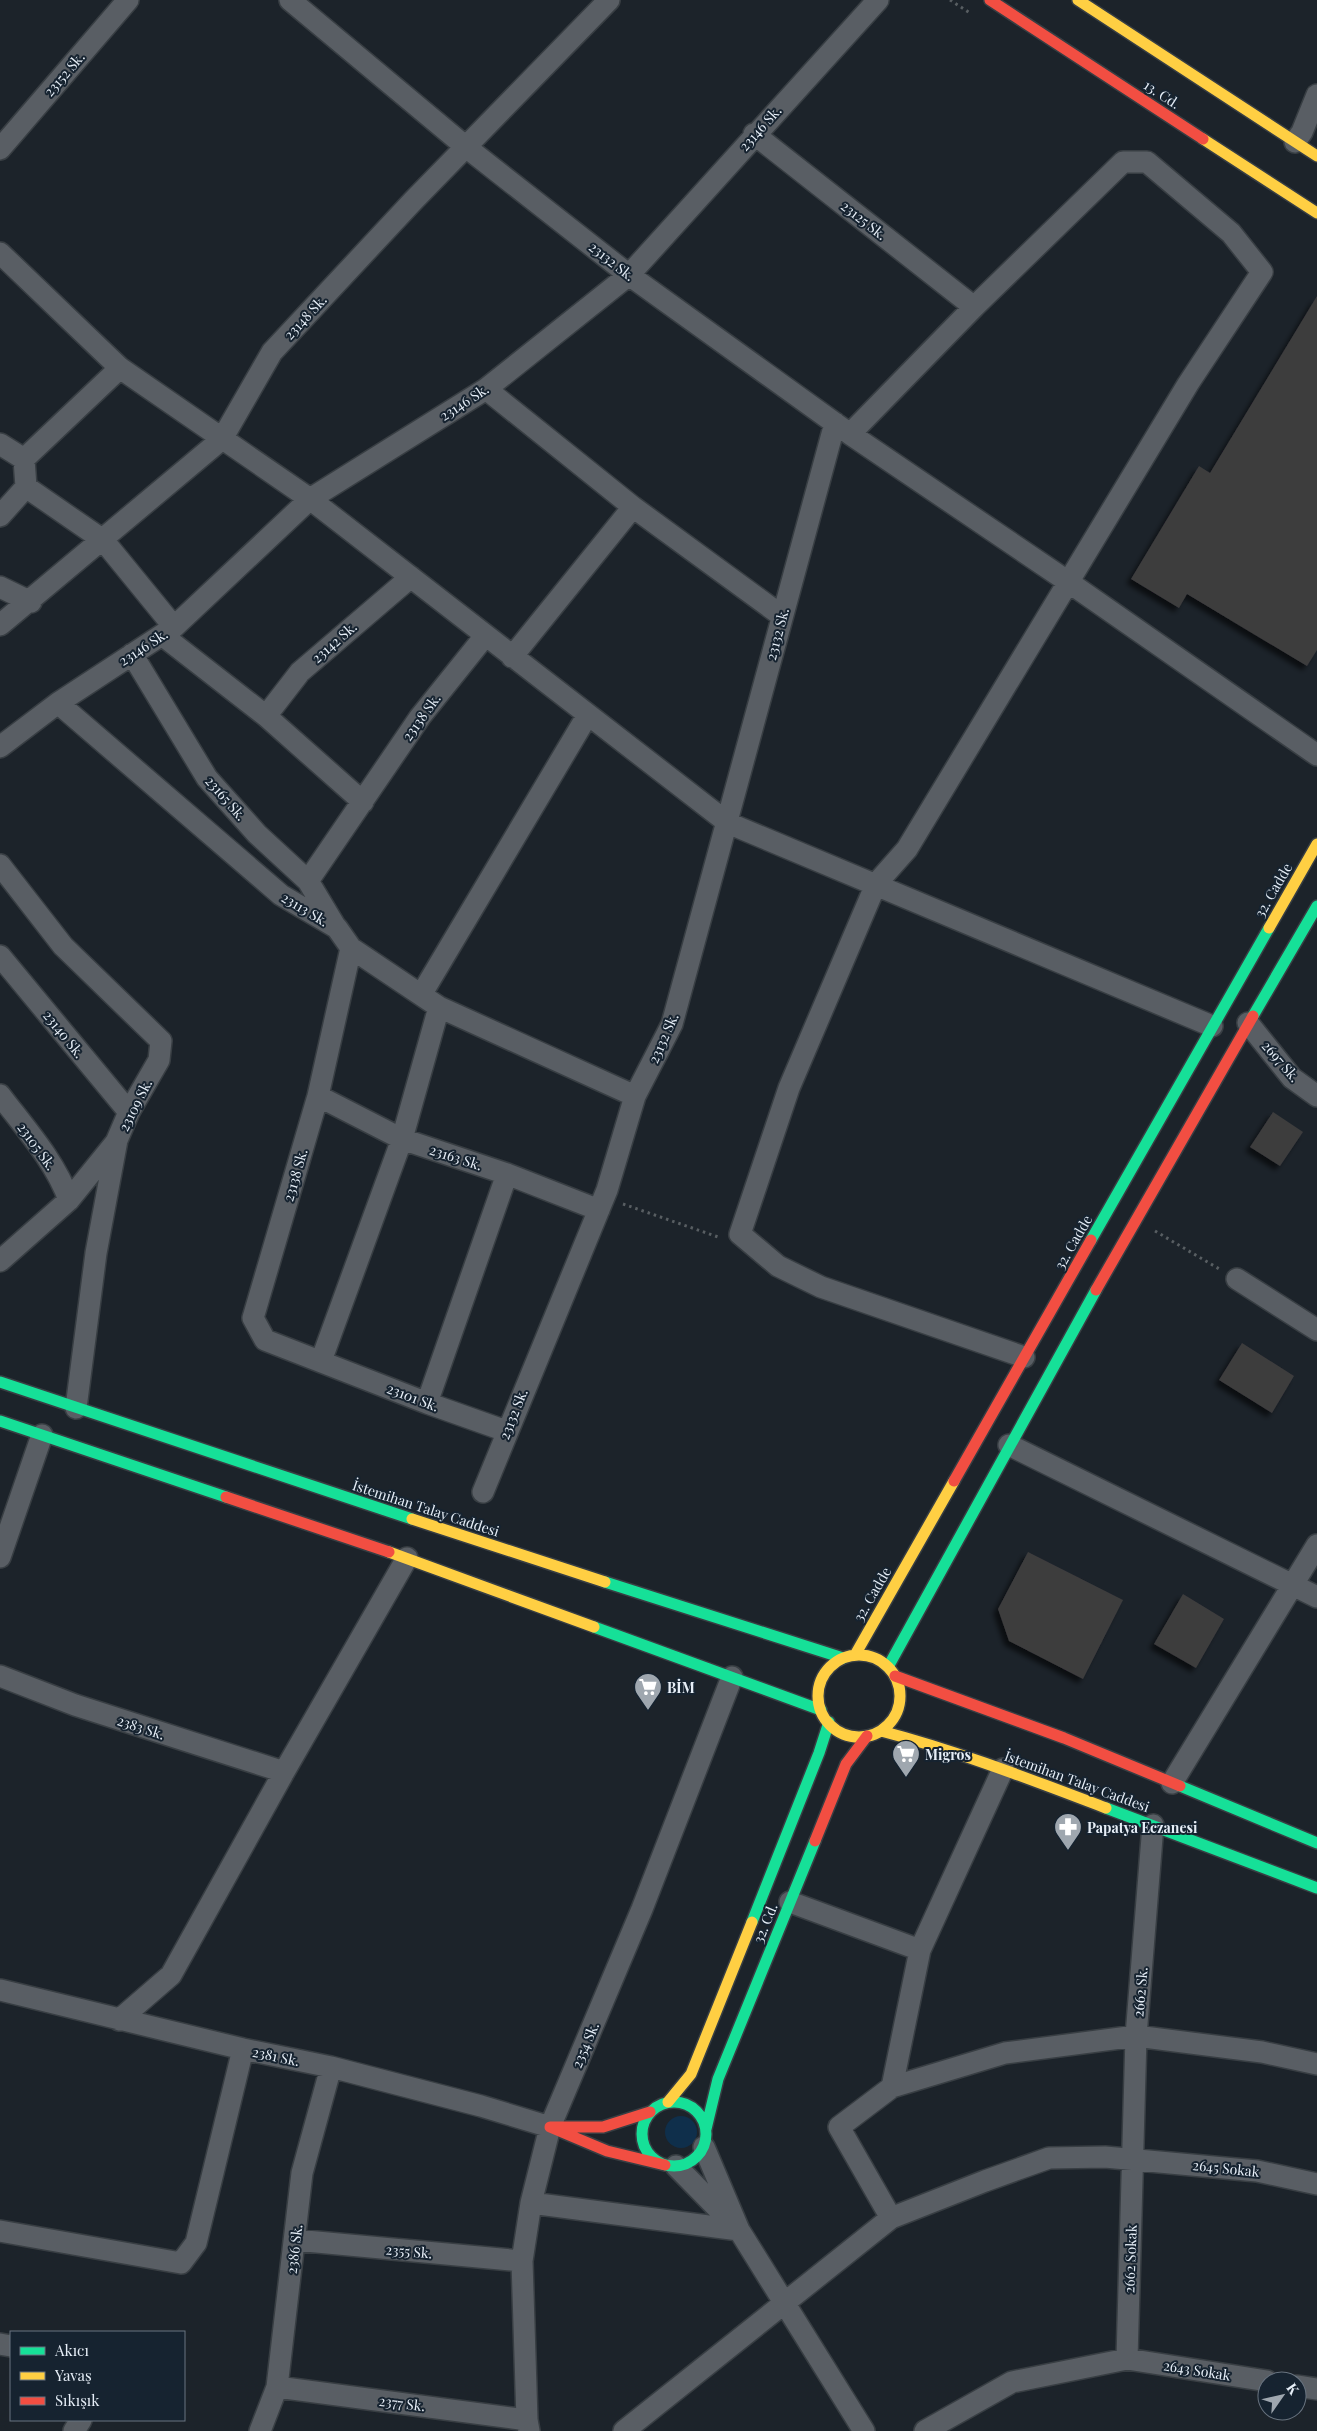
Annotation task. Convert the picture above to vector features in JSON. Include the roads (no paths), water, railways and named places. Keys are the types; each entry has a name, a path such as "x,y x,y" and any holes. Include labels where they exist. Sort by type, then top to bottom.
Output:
{"main road":[{"name":"13. Cd.","path":"990,0 1317,213"},
{"path":"1078,0 1103,8 1317,156"},
{"name":"32. Cadde","path":"855,1655 1317,844"},
{"path":"892,1672 1009,1445 1248,1023 1317,906"},
{"name":"İstemihan Talay Caddesi","path":"0,1382 470,1539 843,1658"},
{"path":"0,1421 407,1558 821,1710"},
{"path":"892,1672 899,1688 897,1711 891,1721 881,1731 867,1736 853,1736 840,1731 828,1722 821,1710 819,1696 820,1684 825,1673 833,1664 843,1658 855,1655 867,1656 879,1660 892,1672 1064,1738 1317,1843"},
{"name":"32. Cd.","path":"668,2102 691,2074 819,1753 828,1722"},
{"name":"İstemihan Talay Caddesi","path":"881,1731 919,1741 1002,1769 1317,1888"},
{"name":"32. Cd.","path":"705,2138 718,2079 846,1764 867,1736"},
{"path":"668,2102 678,2102 697,2111 703,2119 705,2138 695,2158 686,2164 670,2166 607,2151 550,2128 603,2127 650,2112 668,2102"},
{"path":"650,2112 643,2127 643,2142 656,2160 670,2166"}],"street":[{"name":"23152 Sk.","path":"0,149 128,0"},
{"name":"23132 Sk.","path":"290,0 466,147 629,275 842,428 782,616 728,823 672,1024 635,1096 601,1204 506,1431 483,1492"},
{"name":"23148 Sk.","path":"0,626 31,602 222,439 272,352 466,147 609,0"},
{"name":"23146 Sk.","path":"0,746 58,703 168,631 310,500 486,389 629,275 754,134 878,0"},
{"path":"1295,142 1302,132 1317,95"},
{"name":"23125 Sk.","path":"754,134 974,306"},
{"path":"1024,1357 821,1287 778,1266 740,1234 789,1088 876,884 907,849 1068,581 1188,384 1262,272 1232,233 1147,162 1123,162 974,306 842,428 1068,581 1317,756"},
{"path":"0,252 120,368 310,500 728,823 1212,1026"},
{"path":"24,459 120,368"},
{"path":"486,389 633,507 782,616"},
{"path":"0,444 24,459"},
{"path":"0,516 26,487 24,459"},
{"path":"26,487 103,540 168,631 363,802"},
{"path":"512,657 633,507"},
{"name":"23142 Sk.","path":"266,716 300,672 411,577"},
{"path":"0,587 31,602"},
{"name":"23138 Sk.","path":"308,881 420,717 485,636"},
{"name":"23165 Sk.","path":"132,654 207,778 257,834 308,881 337,928"},
{"name":"23113 Sk.","path":"58,703 281,895 337,928 351,948 439,1007 635,1096"},
{"path":"421,995 588,716"},
{"name":"23109 Sk.","path":"0,865 63,946 161,1041 159,1060 129,1112 118,1140 96,1253 76,1408"},
{"name":"23138 Sk.","path":"321,1361 265,1340 253,1318 318,1096 351,948"},
{"name":"23140 Sk.","path":"0,956 129,1112"},
{"path":"321,1361 402,1139 439,1007"},
{"name":"2697 Sk.","path":"1248,1023 1292,1078 1317,1096"},
{"name":"23105 Sk.","path":"0,1095 48,1160 63,1183 69,1200"},
{"name":"23163 Sk.","path":"318,1096 402,1139 601,1204"},
{"path":"0,1261 69,1200 118,1140"},
{"path":"427,1403 507,1174"},
{"path":"1236,1279 1317,1330"},
{"name":"23101 Sk.","path":"321,1361 427,1403 506,1431"},
{"path":"0,1557 42,1435"},
{"path":"1009,1445 1317,1597"},
{"path":"1172,1782 1317,1545"},
{"path":"119,2020 171,1975 284,1772 407,1558"},
{"name":"2383 Sk.","path":"0,1676 75,1706 284,1772"},
{"name":"2354 Sk.","path":"528,2425 522,2261 531,2203 550,2128 642,1909 732,1677"},
{"path":"892,2087 920,1950 1002,1769"},
{"name":"2662 Sk.","path":"1133,2159 1136,2036 1153,1825"},
{"path":"790,1902 920,1950"},
{"name":"2381 Sk.","path":"1,1997 119,2020 331,2067 481,2106 550,2128"},
{"path":"891,2218 839,2127 892,2087 1005,2053 1136,2036 1262,2052 1317,2064"},
{"path":"0,2230 181,2263 196,2243 243,2049"},
{"name":"2386 Sk.","path":"260,2431 276,2387 302,2173 331,2067"},
{"path":"705,2138 739,2230 864,2431"},
{"name":"2645 Sokak","path":"624,2431 891,2218 1049,2158 1105,2157 1257,2171 1317,2184"},
{"name":"2662 Sokak","path":"1127,2359 1133,2159"},
{"path":"670,2166 739,2230"},
{"path":"531,2203 739,2230"},
{"name":"2355 Sk.","path":"295,2240 522,2261"},
{"path":"926,2431 1012,2382 1127,2359"},
{"name":"2643 Sokak","path":"1127,2359 1257,2379"},
{"name":"2377 Sk.","path":"276,2387 528,2425"}],"place":[{"name":"BİM","path":"648,1711"},
{"name":"Migros","path":"906,1778"},
{"name":"Papatya Eczanesi","path":"1068,1851"}]}
